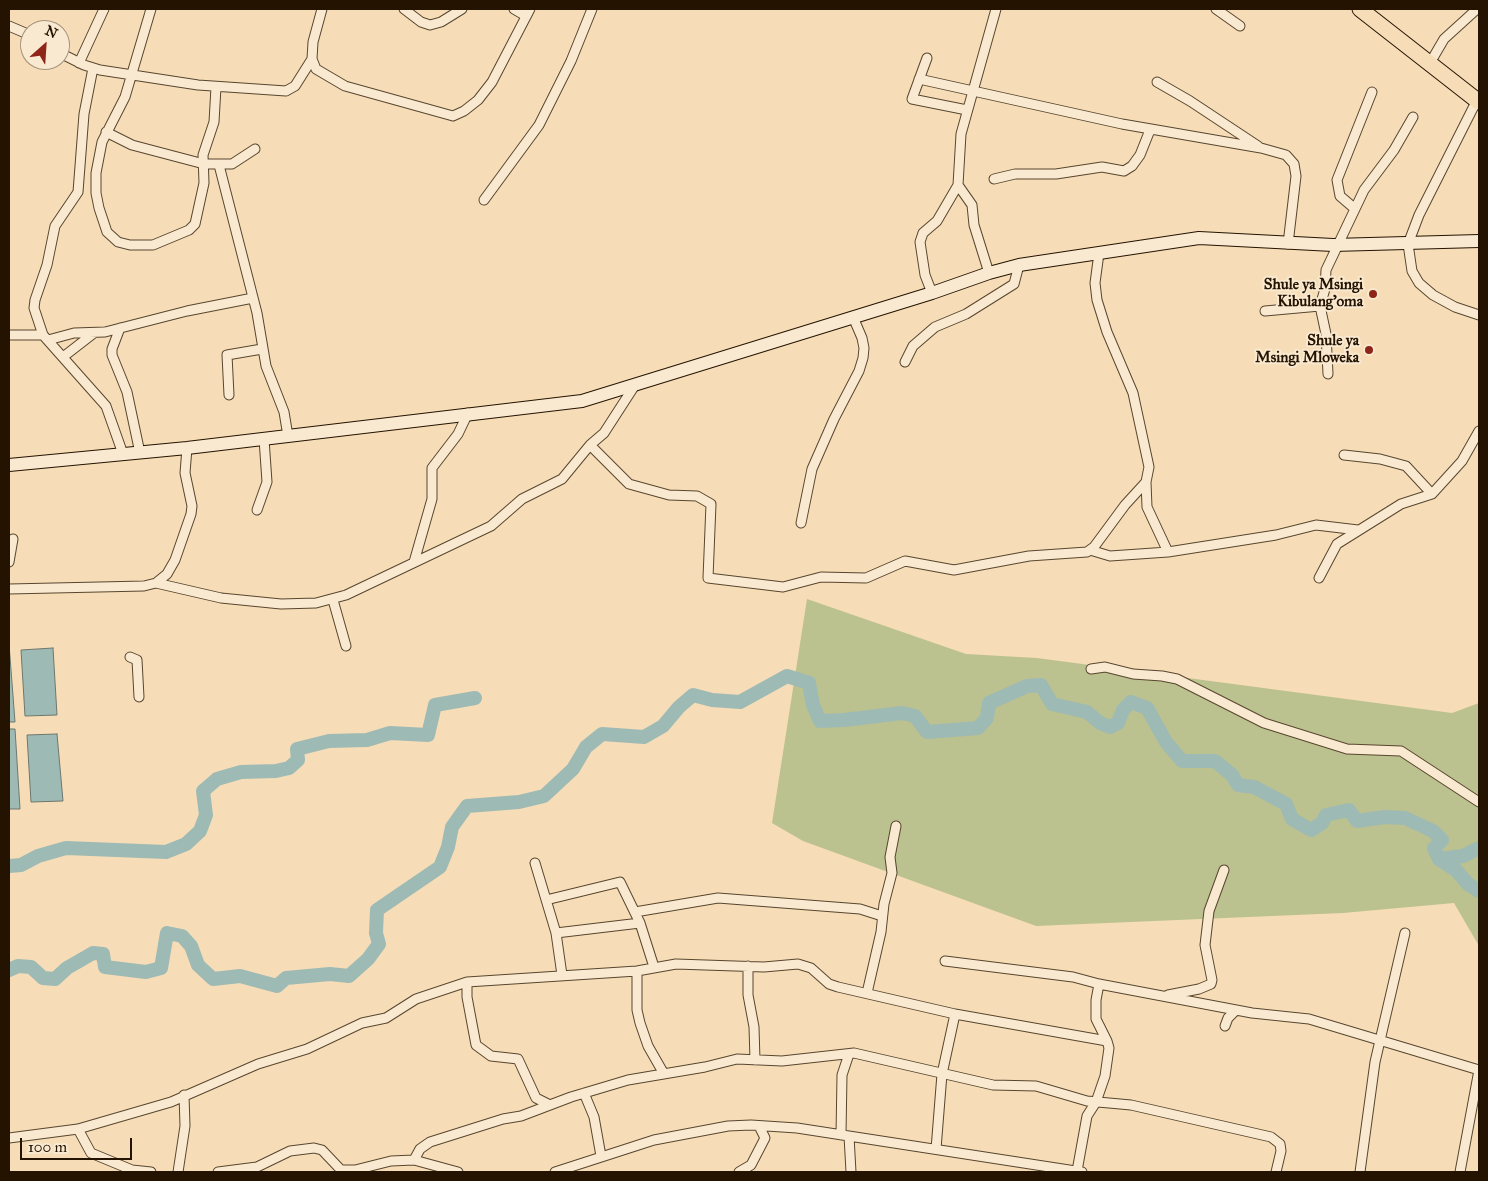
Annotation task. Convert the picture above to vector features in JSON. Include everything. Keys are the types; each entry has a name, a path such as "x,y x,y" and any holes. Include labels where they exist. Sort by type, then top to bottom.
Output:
{"highway":[{"path":"1360,9 1478,101"}],"main road":[{"path":"9,465 187,448 468,413 528,409 582,401 1019,265 1200,238 1288,244 1338,245 1408,244 1477,238"}],"street":[{"path":"79,63 104,9"},
{"path":"151,9 125,97 106,132 99,154 96,193 107,232 118,242 130,245 153,245 189,230 195,224 204,183 203,155 214,122 216,87"},
{"path":"322,9 313,42 312,59 316,69 345,86 453,116 464,111 478,100 492,82 528,12 514,9"},
{"path":"404,9 421,22 430,25 441,22 462,9"},
{"path":"484,200 543,117 571,61 592,9"},
{"path":"932,293 922,252 923,232 937,221 958,185 961,134 996,9"},
{"path":"1216,9 1240,26"},
{"path":"1430,63 1444,39 1477,9"},
{"path":"70,58 93,68 216,87 292,90 312,59"},
{"path":"927,58 912,99 967,110"},
{"path":"93,68 84,114 78,192 55,226 47,266 35,300 35,315 45,337 106,406 123,454"},
{"path":"919,79 1150,130 1261,148 1286,155 1294,164 1296,170 1288,244"},
{"path":"1157,82 1190,101 1261,148"},
{"path":"1354,208 1340,196 1337,180 1372,92"},
{"path":"1478,101 1419,215 1408,244 1412,271 1419,283 1440,299 1479,315"},
{"path":"1328,374 1326,334 1320,306 1325,289 1326,270 1354,208 1375,173 1394,150 1413,117"},
{"path":"994,179 1015,174 1056,174 1102,167 1124,171 1132,166 1140,155 1150,130"},
{"path":"106,132 132,145 204,164 232,164 255,149"},
{"path":"219,165 253,298 262,349 270,379 284,412 288,436"},
{"path":"958,185 972,205 974,224 989,273"},
{"path":"1099,253 1095,283 1097,300 1140,416 1149,466 1146,482 1147,507 1168,552"},
{"path":"905,362 913,346 935,327 966,314 1014,284 1019,265"},
{"path":"9,335 45,337 74,333 94,333 253,298"},
{"path":"1265,310 1320,306"},
{"path":"801,523 812,469 834,419 859,371 863,358 862,338 853,317"},
{"path":"120,328 114,342 112,355 127,392 140,452"},
{"path":"63,356 94,333"},
{"path":"229,395 227,355 262,349"},
{"path":"156,583 221,598 272,603 316,603 333,600 394,574 414,562 491,526 522,499 562,479 590,445 604,433 635,385"},
{"path":"414,562 432,499 432,468 458,434 468,413"},
{"path":"1319,578 1337,544 1400,504 1432,494 1462,461 1478,436"},
{"path":"257,510 267,482 264,439"},
{"path":"590,445 629,484 669,495 697,496 711,504 708,578 784,587 821,577 866,578 905,561 954,570 1029,556 1081,554 1090,550 1146,482"},
{"path":"9,589 144,586 156,583 167,574 175,560 191,514 192,506 185,473 187,448"},
{"path":"1344,455 1380,459 1406,466 1432,494"},
{"path":"1090,550 1110,556 1168,552 1276,535 1316,525 1358,530"},
{"path":"9,562 12,539"},
{"path":"333,600 346,646"},
{"path":"130,657 137,660 134,678 138,697"},
{"path":"1091,669 1105,667 1133,674 1177,679 1264,723 1347,748 1401,751 1479,802"},
{"path":"868,993 892,873 891,842 896,826"},
{"path":"535,863 556,933 562,975"},
{"path":"1162,996 1199,989 1211,984 1212,980 1205,945 1209,911 1224,870"},
{"path":"546,900 617,882 622,884 636,912 654,967"},
{"path":"636,912 718,898 860,908 882,916"},
{"path":"556,933 640,923"},
{"path":"1360,1172 1370,1091 1405,933"},
{"path":"945,961 1073,977 1099,984 1236,1010 1309,1019 1479,1070 1460,1172"},
{"path":"9,1138 78,1129 171,1102 258,1064 307,1049 362,1023 386,1018 416,999 467,982 637,971 654,967 698,964 748,966 803,965 833,986 955,1014 1107,1041"},
{"path":"748,966 748,995 754,1027 755,1060"},
{"path":"637,971 640,1023 648,1046 664,1074"},
{"path":"467,982 467,997 476,1046 491,1056 518,1059 536,1098 550,1105"},
{"path":"555,1172 654,1140 728,1126 759,1126 797,1128 1080,1172 1086,1122 1096,1102 1107,1066 1110,1048 1096,1019 1096,1000 1099,984"},
{"path":"1225,1026 1228,1018 1236,1010"},
{"path":"936,1149 942,1074 955,1014"},
{"path":"849,1054 842,1075 845,1135 851,1172"},
{"path":"414,1160 425,1144 503,1119 521,1116 584,1093 628,1080 705,1067 730,1060 782,1061 849,1054 864,1055 992,1085 1036,1086 1096,1102 1131,1105 1271,1137 1280,1144 1281,1152 1276,1172"},
{"path":"584,1093 594,1117 601,1156"},
{"path":"178,1172 185,1126 184,1095"},
{"path":"739,1172 749,1170 765,1138 759,1126"},
{"path":"78,1129 91,1153 133,1171 151,1172"},
{"path":"218,1172 257,1167 297,1149 322,1150 341,1170 355,1170 391,1161 414,1160 458,1172"}],"green space":[{"path":"807,599 966,654 1037,658 1452,713 1479,703 1479,946 1454,903 1343,913 1036,926 803,841 772,823"}],"water":[{"path":"9,644 15,722 9,722"},
{"path":"53,648 57,715 25,716 21,650"},
{"path":"9,729 15,729 20,809 9,809"},
{"path":"57,734 63,801 31,802 27,735"}],"waterway":[{"path":"9,970 18,966 31,967 43,978 55,979 67,968 93,953 103,954 105,967 146,972 161,968 167,933 182,936 191,946 198,965 213,979 240,976 277,986 286,978 330,974 349,976 368,959 379,944 376,933 377,910 440,867 448,847 452,827 467,806 519,802 544,796 573,769 586,747 602,734 644,737 663,726 679,707 693,695 712,700 740,702 787,676 809,683 813,705 820,721 902,713 915,716 927,732 978,728 987,718 989,703 1027,686 1041,685 1052,704 1087,712 1100,723 1110,727 1118,723 1123,710 1131,702 1147,708 1166,742 1182,761 1215,761 1232,775 1238,785 1254,787 1286,804 1292,819 1311,830 1322,823 1326,815 1349,810 1357,821 1385,817 1405,818 1433,831 1442,840 1434,848 1439,859 1463,856 1479,848"},
{"path":"9,866 21,865 38,856 66,848 166,852 186,844 200,831 206,815 203,791 217,779 241,772 276,771 289,768 298,760 297,749 329,741 367,740 390,733 428,735 435,705 475,698"},
{"path":"1439,859 1456,870 1468,884 1479,891"}],"place":[{"name":"Shule ya Msingi Kibulang'oma","path":"1373,294"},
{"name":"Shule ya Msingi Mloweka","path":"1369,350"}]}
